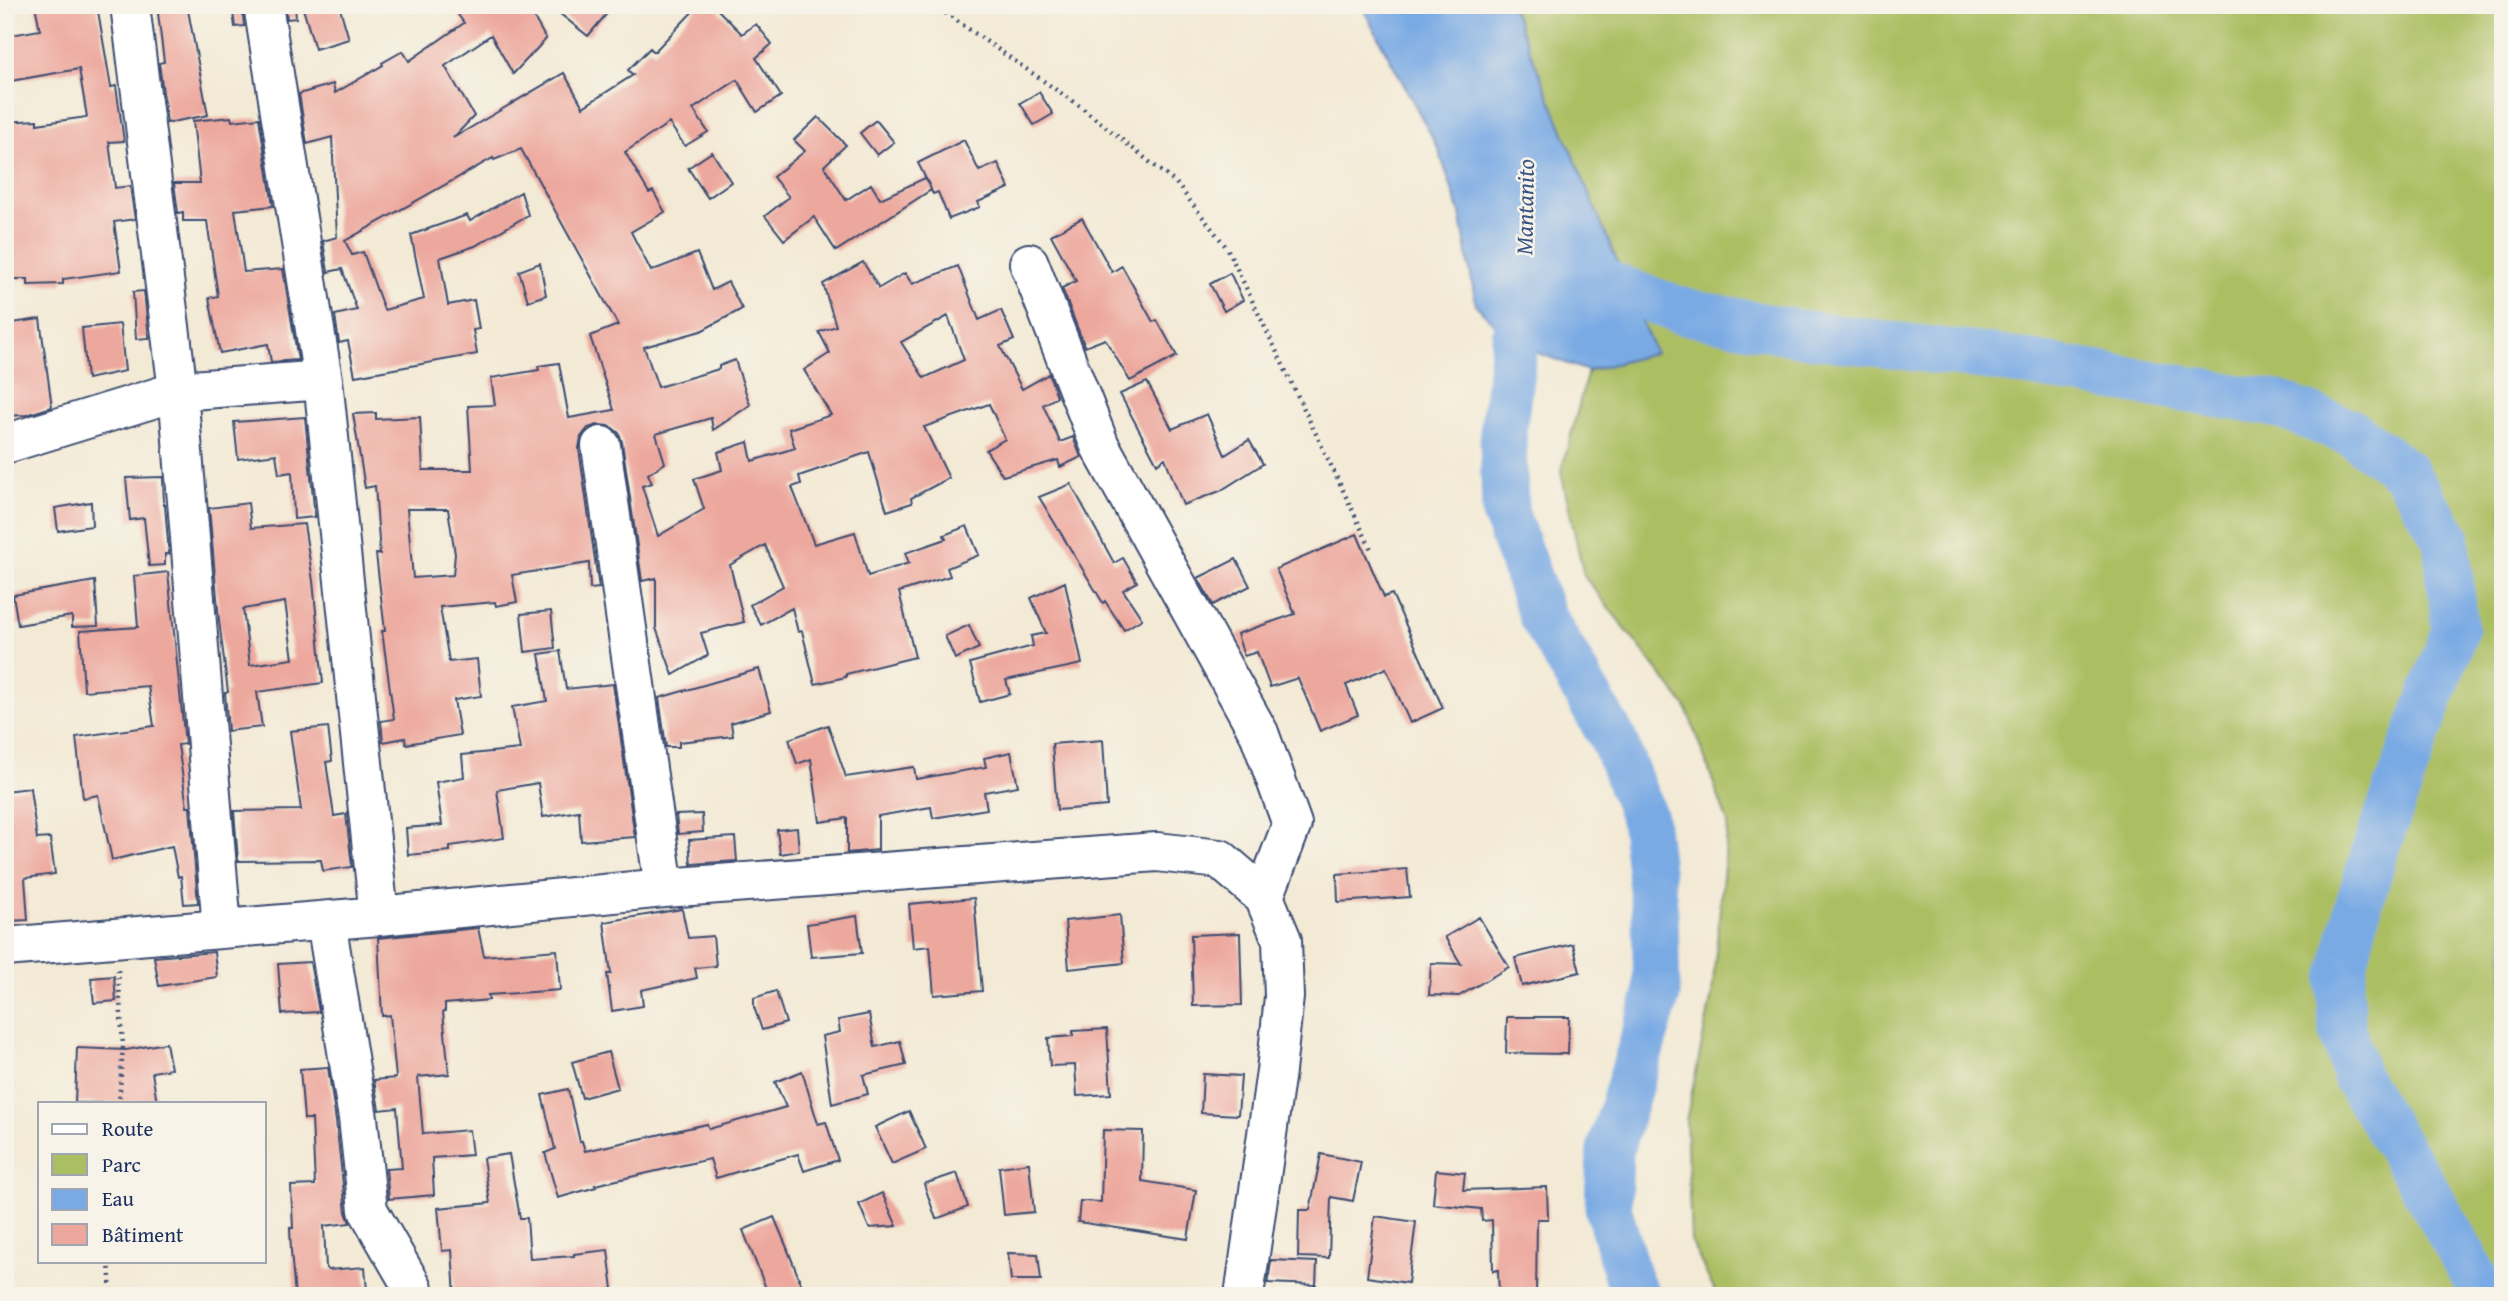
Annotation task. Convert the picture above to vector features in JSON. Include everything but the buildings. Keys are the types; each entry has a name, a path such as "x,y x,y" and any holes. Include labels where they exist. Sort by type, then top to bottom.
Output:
{"street":[{"path":"130,5 178,391 222,929"},
{"path":"263,5 323,380 379,916"},
{"path":"1029,263 1100,446 1259,733 1292,824 1264,897"},
{"path":"5,444 178,391 323,380"},
{"path":"601,446 664,888"},
{"path":"5,947 326,921 664,888 1157,852 1220,859 1264,897 1282,940 1284,997 1244,1296"},
{"path":"326,921 358,1118 368,1210 414,1288"}],"path":[{"path":"934,5 1081,107 1176,183 1227,248 1371,549"},
{"path":"115,938 123,1045 119,1102"},
{"path":"109,1262 111,1296"}],"green space":[{"path":"1511,5 2503,5 2503,1296 1717,1296 1691,1241 1686,1121 1712,994 1728,823 1686,707 1584,576 1561,472 1588,371 1655,353"}],"water":[{"name":"Mantanito","path":"1361,5 1511,5 1655,353 1588,371 1515,345 1476,305 1460,213 1438,148"}],"waterway":[{"path":"1570,270 1681,311 1798,333 2001,359 2277,404 2352,433 2404,471 2446,537 2455,630 2376,848 2356,914 2340,984 2342,1029 2357,1079 2431,1199 2485,1296"},
{"path":"1523,279 1503,432 1505,512 1542,616 1613,739 1644,818 1655,914 1657,995 1610,1150 1608,1207 1629,1282 1637,1296"}]}
